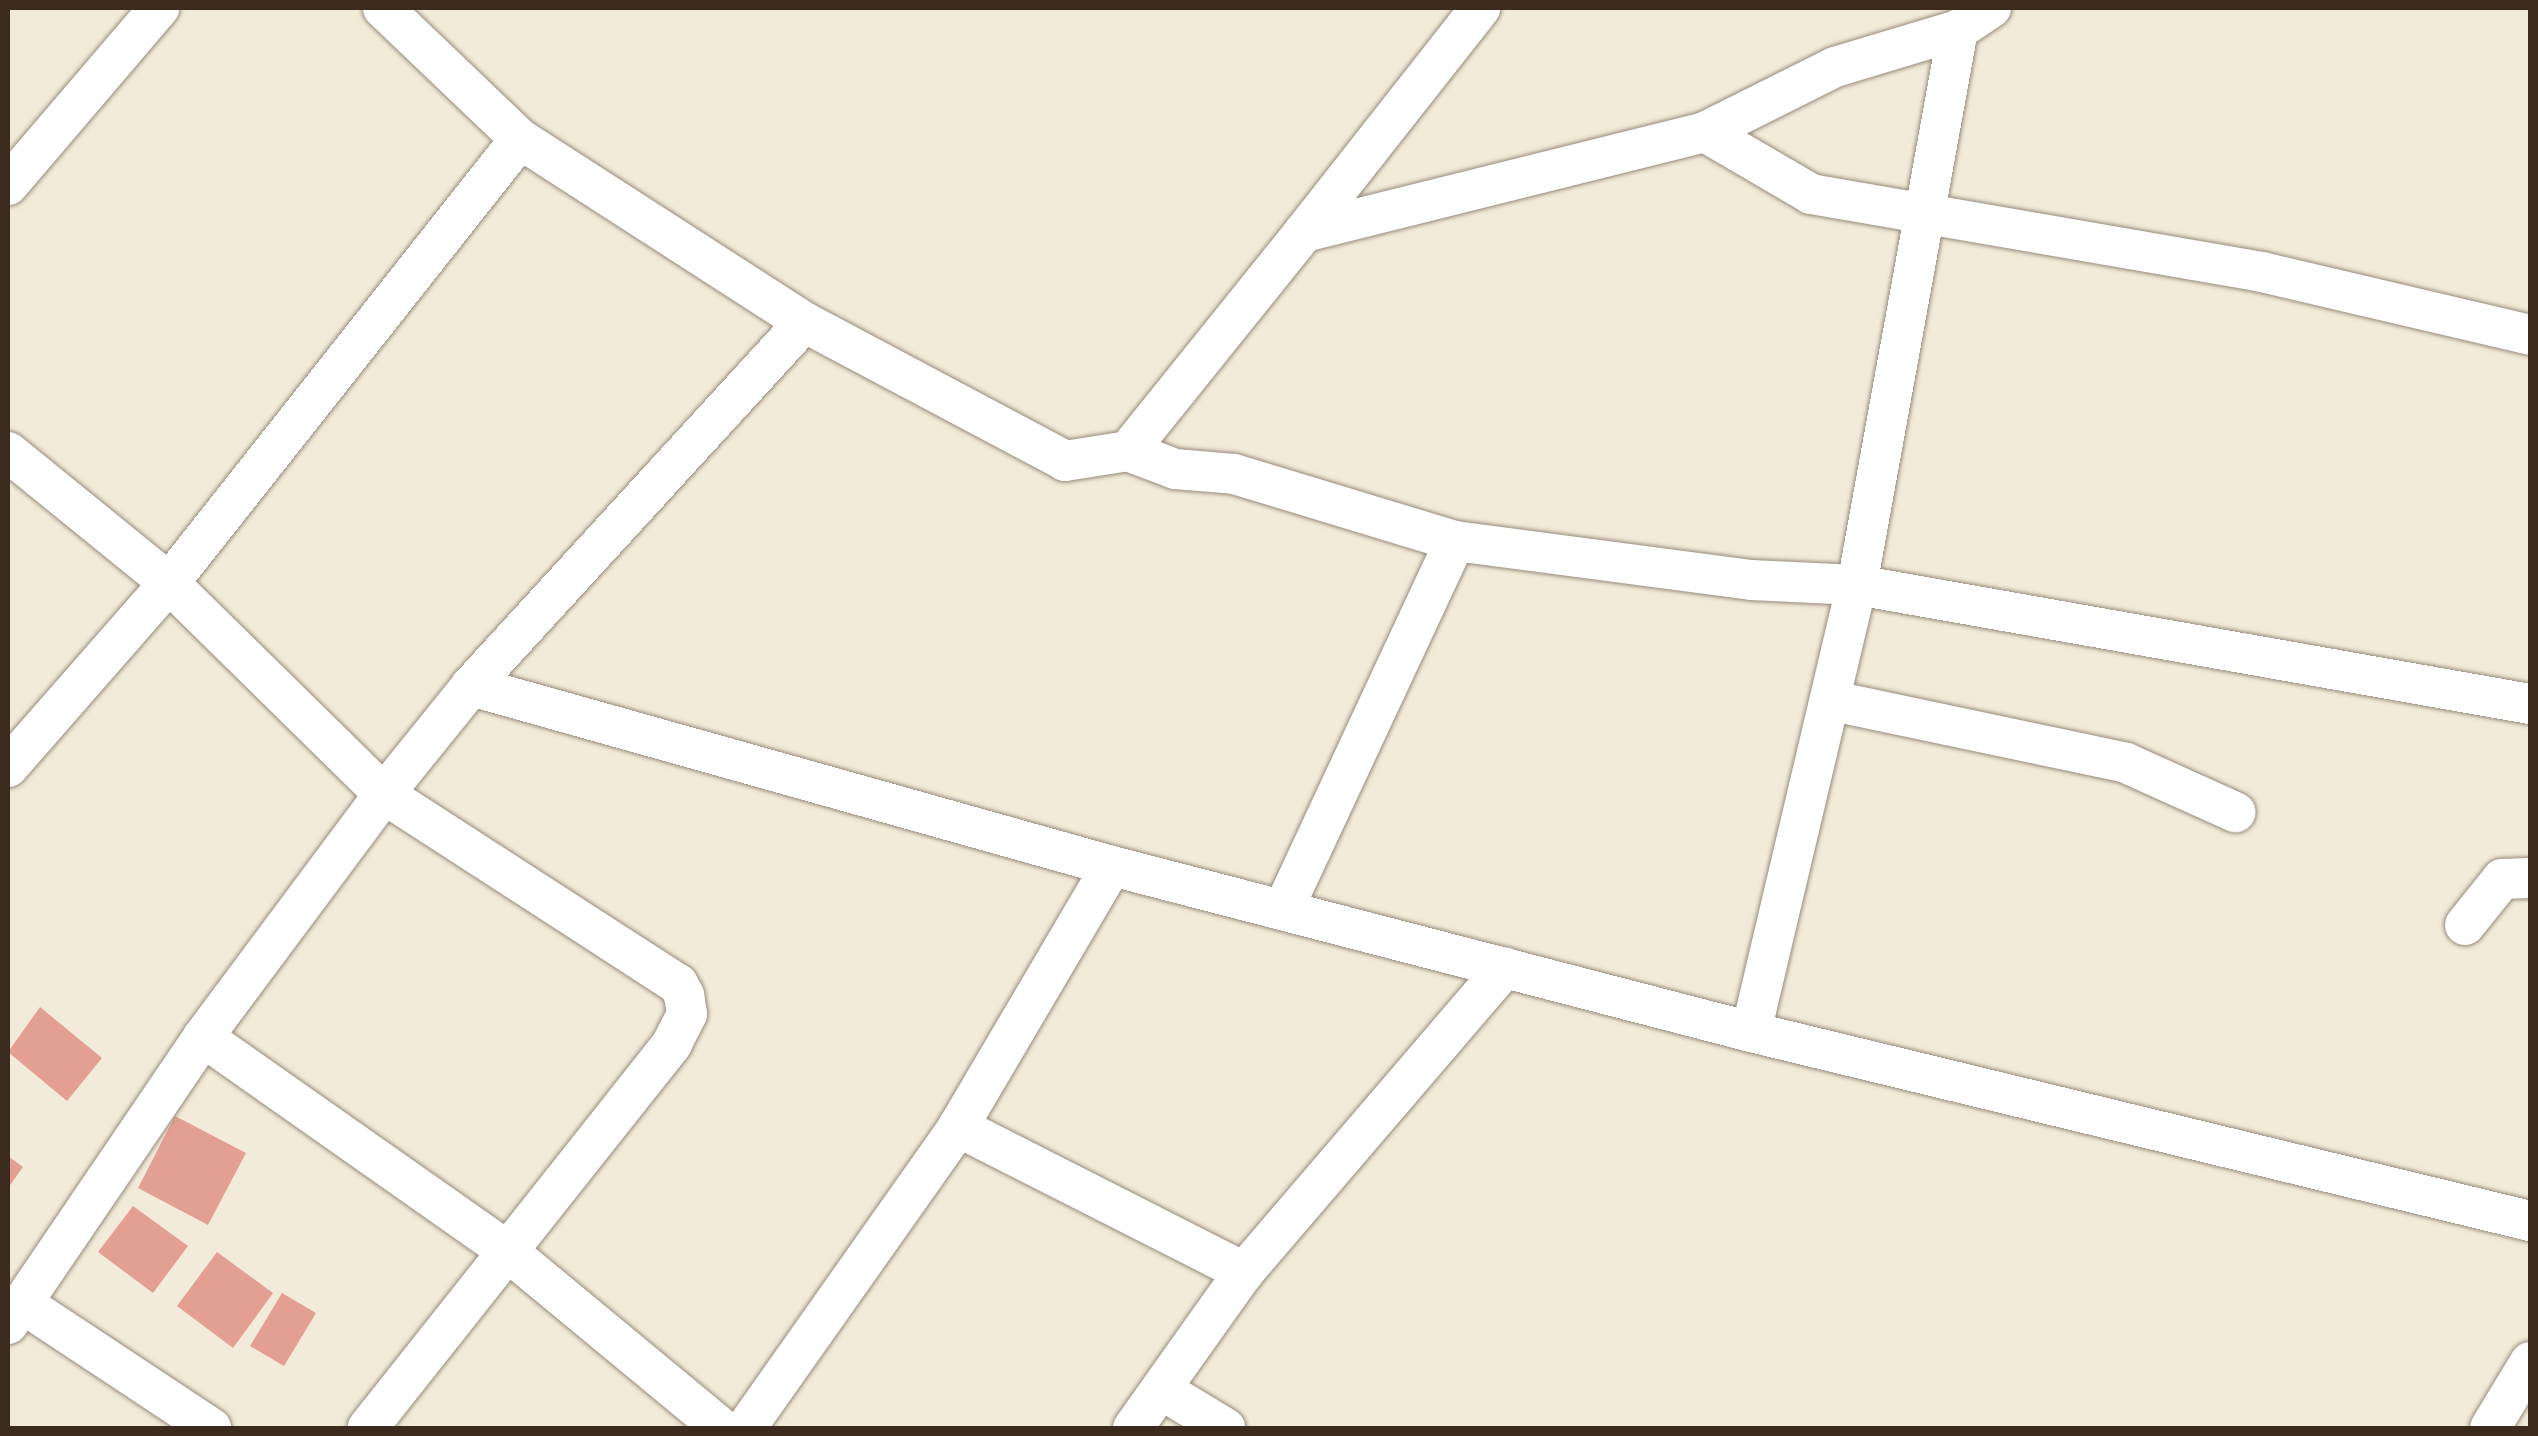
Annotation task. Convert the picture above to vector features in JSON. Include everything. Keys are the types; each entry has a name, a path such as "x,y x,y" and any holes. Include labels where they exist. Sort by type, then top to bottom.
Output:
{"street":[{"path":"8,185 159,8"},
{"path":"384,8 520,139 804,322 1065,461 1128,452 1175,469 1234,474 1455,541 1752,580 1857,585 2530,704"},
{"path":"1128,452 1480,8"},
{"path":"1304,232 1706,132 1835,68 1958,30 1991,8"},
{"path":"1751,1032 1857,585 1920,215 1958,30"},
{"path":"1706,132 1811,194 2262,272 2530,335"},
{"path":"8,767 169,583 520,139"},
{"path":"211,1428 15,1314 203,1037 384,794 471,686 804,322"},
{"path":"8,452 169,583 384,794 678,984 684,996 687,1014 672,1044 368,1428"},
{"path":"1283,910 1455,541"},
{"path":"471,686 1112,866 1751,1032 2530,1222"},
{"path":"1832,700 2126,763 2235,812"},
{"path":"746,1428 958,1127 1112,866"},
{"path":"2465,925 2502,879 2530,878"},
{"path":"1133,1428 1244,1272 1504,968"},
{"path":"203,1037 506,1250 721,1428"},
{"path":"958,1127 1244,1272"},
{"path":"2490,1428 2530,1362"},
{"path":"1162,1390 1225,1428"}],"building":[{"path":"40,1007 102,1058 67,1101 8,1052"},
{"path":"175,1116 246,1153 208,1225 138,1188"},
{"path":"8,1156 23,1167 8,1188"},
{"path":"133,1206 188,1246 153,1293 98,1252"},
{"path":"217,1252 273,1293 233,1348 177,1306"},
{"path":"282,1293 316,1313 284,1366 250,1346"}]}
